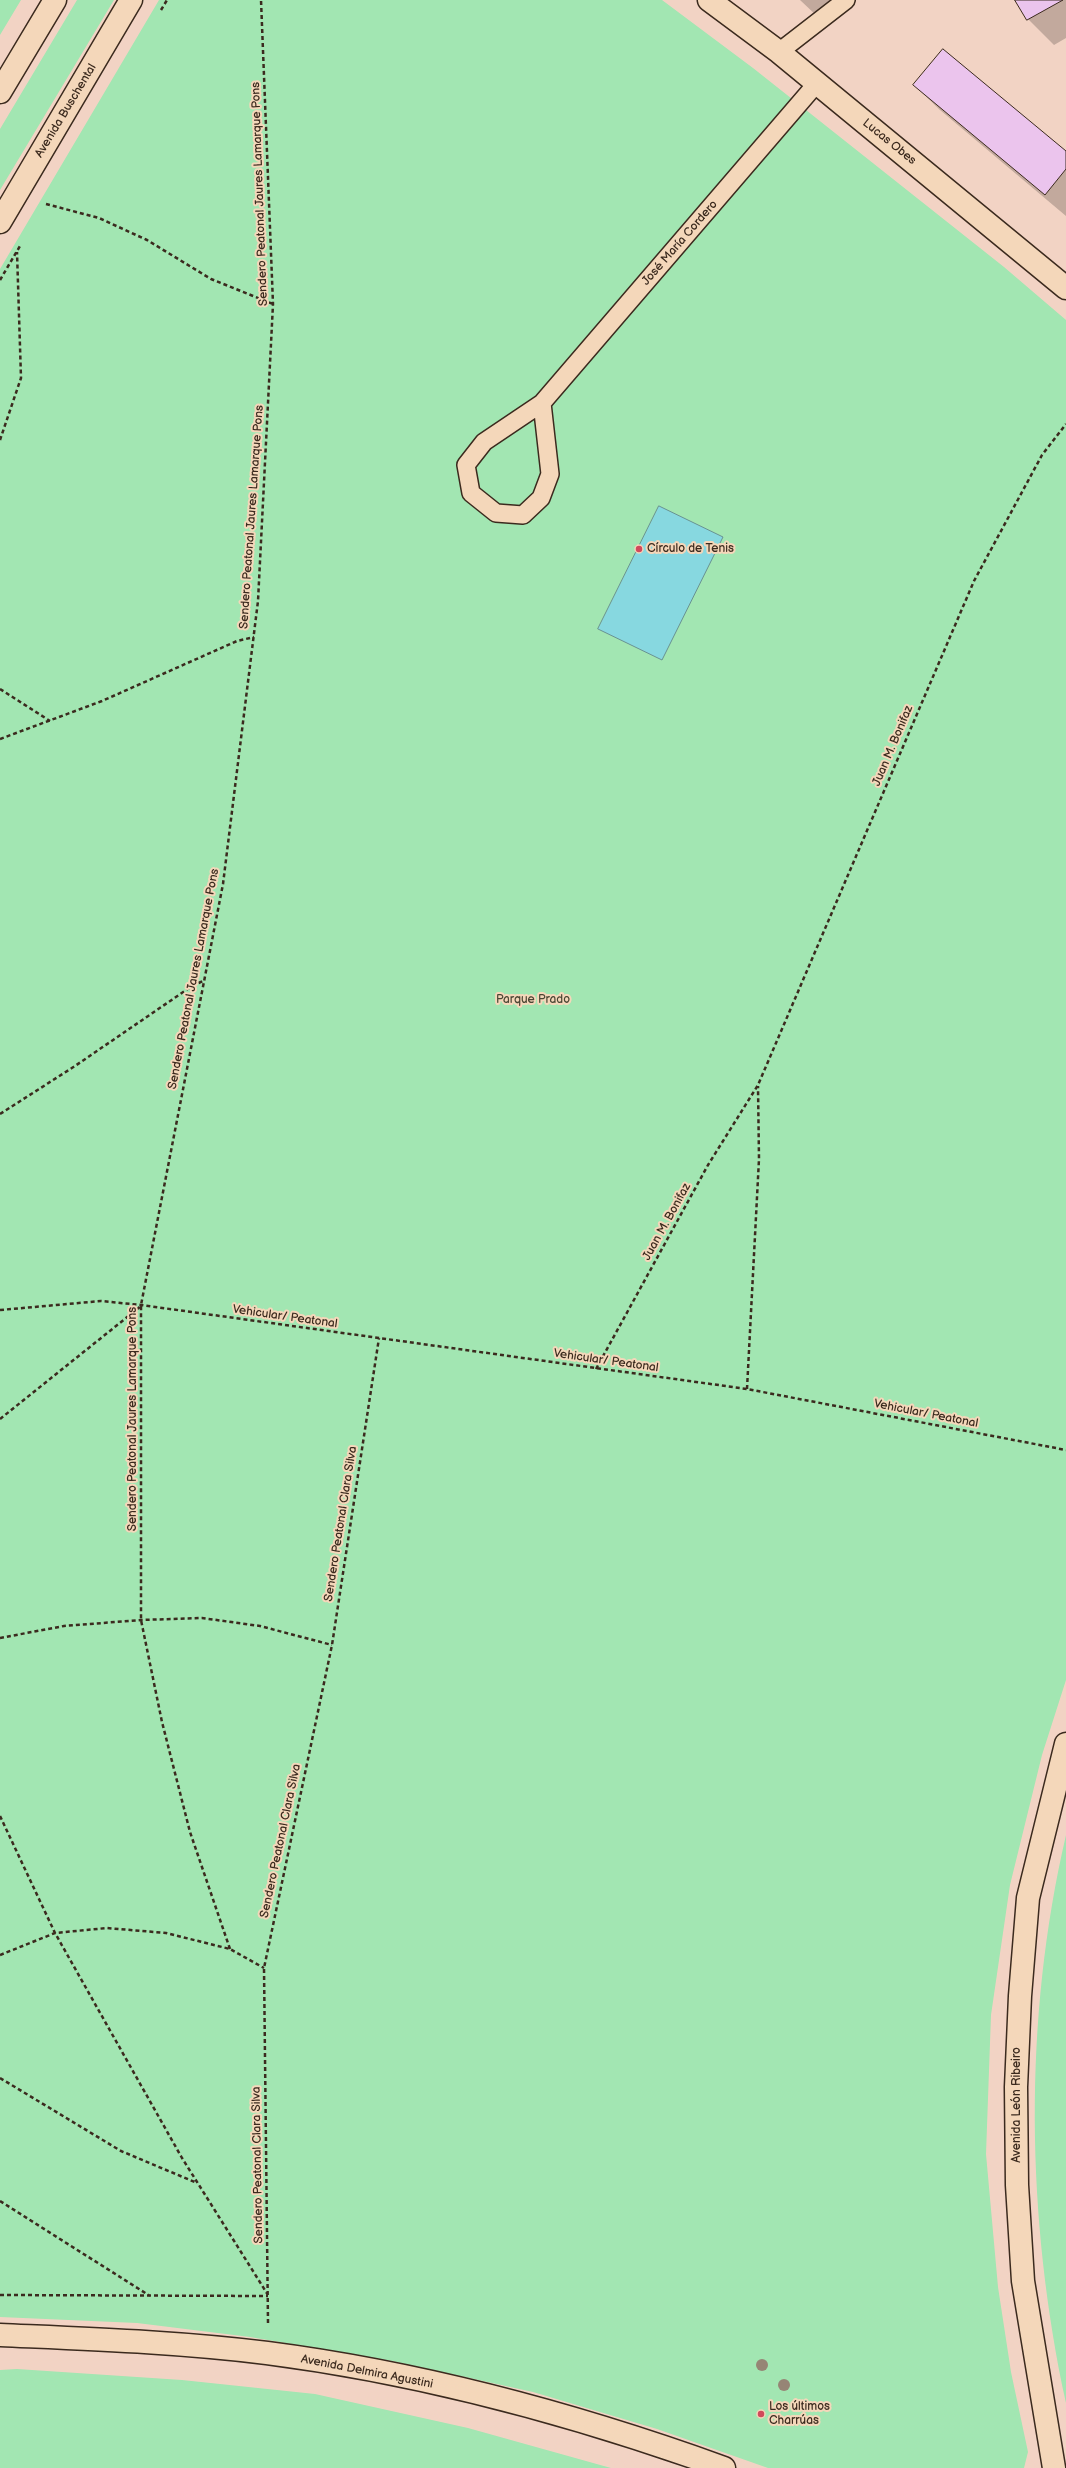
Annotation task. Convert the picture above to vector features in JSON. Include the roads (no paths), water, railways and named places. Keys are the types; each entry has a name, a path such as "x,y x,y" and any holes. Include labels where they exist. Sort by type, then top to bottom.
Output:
{"street":[{"path":"0,92 55,0"},
{"name":"Avenida Buschental","path":"0,222 131,0"},
{"name":"Lucas Obes","path":"709,0 779,52 1066,288"},
{"name":"Avenida León Ribeiro","path":"1054,2468 1023,2281 1017,2185 1016,2087 1020,1996 1028,1898 1066,1744"},
{"name":"Avenida Delmira Agustini","path":"0,2335 118,2340 267,2353 394,2375 517,2403 660,2445 724,2468"}],"lane":[{"path":"779,52 846,0"},
{"name":"José María Cordero","path":"542,403 550,474 541,498 523,515 496,513 472,493 466,465 484,442 542,403 817,83"}],"water":[{"path":"659,506 723,537 662,660 598,629"}],"place":[{"name":"Círculo de Tenis","path":"639,549"},
{"name":"Los últimos Charrúas","path":"761,2414"}],"park label":[{"name":"Parque Prado","path":"533,1000"}]}
